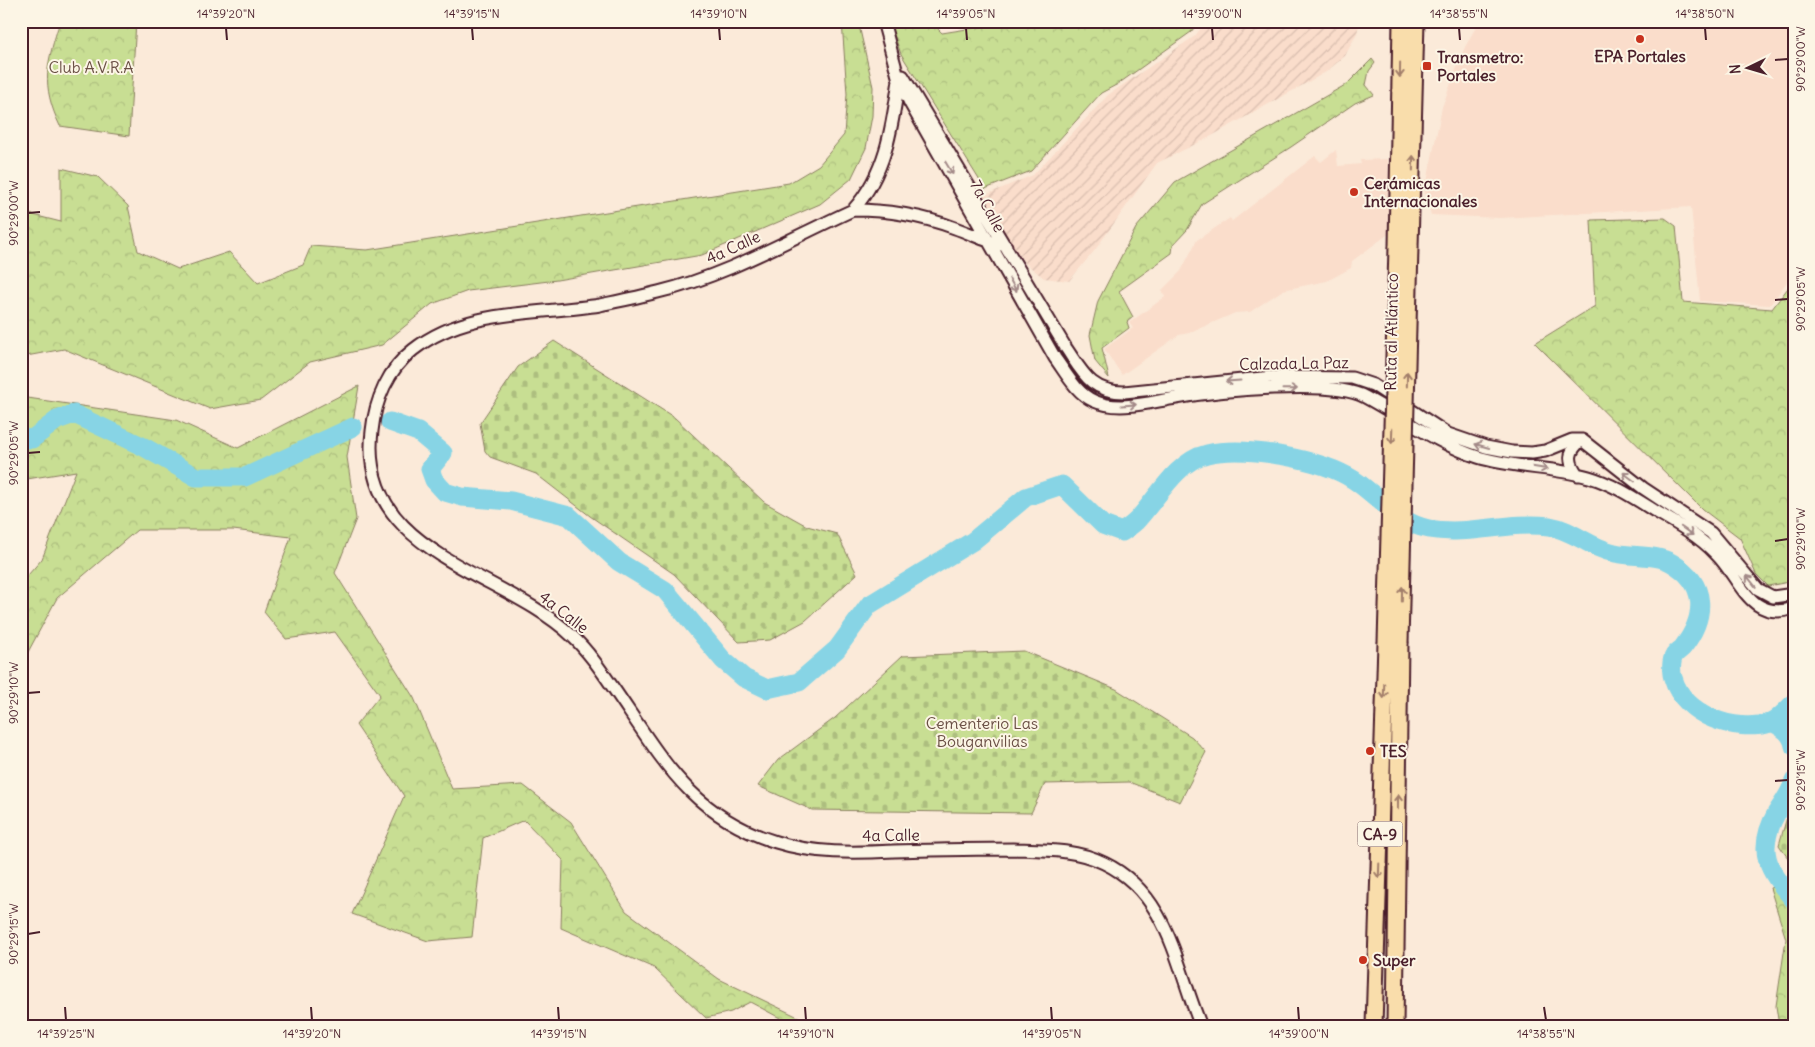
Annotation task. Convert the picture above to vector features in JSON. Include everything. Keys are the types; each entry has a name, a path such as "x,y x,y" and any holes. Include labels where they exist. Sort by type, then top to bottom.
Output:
{"highway":[{"name":"Ruta al Atlántico","path":"1401,21 1404,247"},
{"name":"Ruta al Atlántico","path":"1393,643 1404,247 1416,21"},
{"name":"CA-9","path":"1374,1026 1393,643"},
{"name":"CA-9","path":"1393,643 1395,1026"}],"main road":[{"name":"7a Calle","path":"883,21 899,80 1055,358"},
{"name":"7a Calle","path":"896,66 914,92 1066,348 1093,384 1106,391"},
{"name":"4a Calle","path":"853,210 864,197 880,169 892,128 899,80"},
{"name":"4a Calle","path":"1006,246 989,242 934,221 876,210 853,210 698,281 600,304 489,317 463,323 444,330 412,350 393,372 379,399 371,434 371,462 377,486 401,524 426,547 524,601 550,617 572,636 592,657 670,771 697,800 717,814 751,834 793,847 810,850 860,852 1034,850 1066,852 1105,863 1140,890 1161,918 1174,948 1201,1026"},
{"name":"Calzada La Paz","path":"1055,358 1083,394 1098,402 1126,405 1198,394 1254,390 1348,390 1368,398 1457,449 1479,457 1578,475 1610,484 1700,540 1721,559 1753,602 1769,610 1794,608"},
{"name":"Calzada La Paz","path":"1106,391 1138,391 1272,377 1352,378 1373,385 1448,434 1486,447 1512,452 1532,452 1545,451 1572,440 1582,440"},
{"path":"1098,402 1104,398 1106,391"},
{"path":"1578,475 1570,463 1570,457 1572,451 1582,440 1643,488 1711,533 1758,589 1773,597 1794,594"}],"shaded area":[{"path":"1206,21 1360,21 1357,33 1345,56 1326,72 1208,138 1157,163 1095,250 1069,281 1044,278 1025,263 1011,245 983,196 1033,175 1108,95 1195,36"},
{"path":"1479,21 1794,21 1794,272 1770,305 1700,301 1691,207 1500,218 1431,215 1425,192 1442,107 1464,49"},
{"path":"1336,150 1338,166 1361,164 1360,160 1388,159 1392,234 1387,235 1352,261 1351,268 1327,281 1283,290 1250,312 1235,313 1189,333 1179,335 1122,375 1104,349 1133,328 1129,323 1165,297 1162,290 1181,271 1197,240 1230,218 1232,221 1315,156 1321,162"}],"green space":[{"name":"Club A.V.R.A","path":"60,21 136,21 129,136 60,126 50,98 48,74 49,62"},
{"path":"842,21 858,21 873,87 872,116 866,148 851,179 820,204 702,255 557,280 468,291 432,304 382,345 310,362 261,400 210,409 64,349 21,357 21,198 25,213 61,222 61,168 98,177 128,206 138,251 178,269 229,252 258,283 303,265 311,246 367,250 789,183 819,165 844,135 847,94"},
{"path":"889,21 930,21 942,33 1017,21 1199,21 1191,32 1118,84 1101,93 1031,171 985,189 901,54"},
{"path":"1372,59 1375,63 1369,71 1366,85 1374,95 1355,103 1202,204 1187,230 1173,245 1172,253 1119,291 1133,317 1127,322 1129,328 1102,348 1109,378 1095,361 1090,335 1098,301 1136,228 1175,182 1347,84"},
{"path":"1665,218 1676,226 1683,302 1772,309 1794,280 1794,581 1768,586 1756,574 1740,538 1702,509 1535,343 1595,306 1591,220"},
{"path":"554,341 675,418 764,502 807,526 837,534 857,574 805,621 770,640 739,642 674,574 590,516 536,474 490,457 485,451 480,423 518,367"},
{"path":"359,386 347,457 356,519 335,573 414,698 452,789 523,785 571,822 626,911 719,979 817,1026 795,1026 750,1002 731,1012 706,1018 654,968 561,928 563,860 524,820 483,838 472,937 428,941 352,914 404,796 356,725 380,695 335,632 286,639 264,612 291,537 233,530 137,530 57,598 21,665 21,583 42,559 76,471 21,480 21,397 176,420 238,448"},
{"name":"Cementerio Las Bouganvilias","path":"1024,651 1116,689 1192,737 1206,752 1180,802 1129,782 1045,784 1031,813 812,810 758,786 778,760 835,718 902,656"},
{"path":"1794,807 1794,867 1779,845 1787,817"},
{"path":"1794,880 1794,1026 1779,1026 1776,1006 1786,939 1770,888"}],"waterway":[{"path":"21,438 32,439 57,420 74,414 144,447 196,477 245,477 353,427"},
{"path":"390,422 418,432 443,453 430,469 434,480 445,492 462,497 511,501 569,516 619,562 665,590 723,660 744,678 767,689 799,682 837,649 869,605 973,541 1026,497 1062,485 1103,525 1122,532 1137,520 1169,481 1186,464 1207,454 1242,451 1303,460 1340,472 1354,480 1389,509 1407,521 1429,529 1459,531 1519,525 1549,526 1566,531 1606,551 1666,560 1684,571 1692,581 1700,602 1699,613 1691,636 1676,653 1672,663 1673,678 1679,691 1688,702 1699,712 1712,718 1742,726 1773,722 1794,703"},
{"path":"1772,722 1789,734 1794,746"},
{"path":"1794,781 1770,826 1766,849 1771,869 1794,900"}],"place":[{"name":"EPA Portales","path":"1640,39"},
{"name":"Transmetro: Portales","path":"1427,66"},
{"name":"Cerámicas Internacionales","path":"1354,192"},
{"name":"TES","path":"1370,751"},
{"name":"Super","path":"1363,960"}]}
